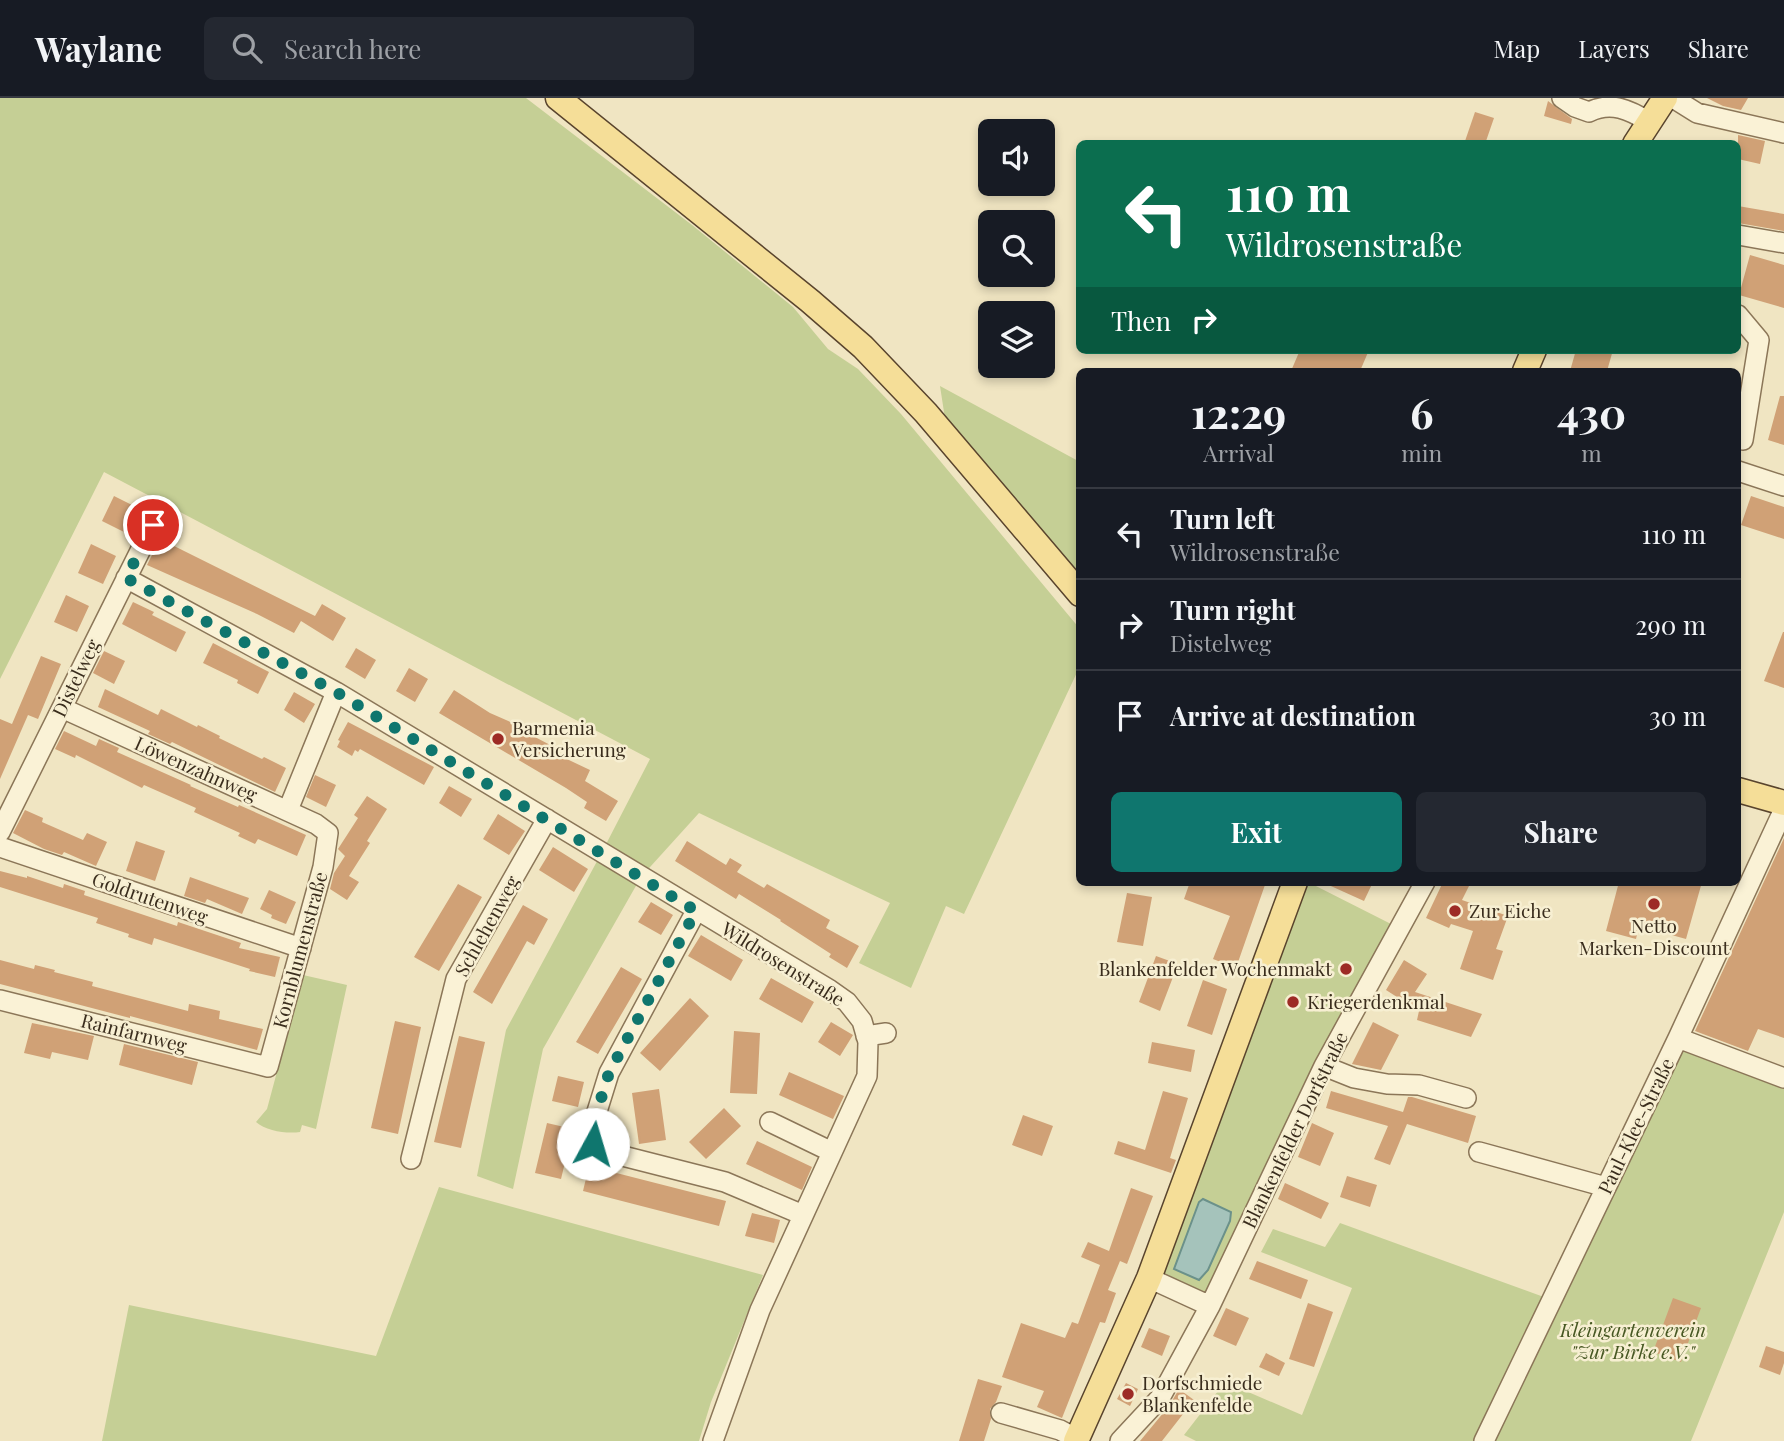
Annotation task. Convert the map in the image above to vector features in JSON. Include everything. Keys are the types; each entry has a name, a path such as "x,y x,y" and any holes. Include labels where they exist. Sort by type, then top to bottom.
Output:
{"main road":[{"path":"558,98 800,292 863,347 926,413 1076,589"},
{"path":"1638,140 1665,98"},
{"path":"1741,791 1784,803"},
{"path":"1077,1440 1149,1278 1294,886"}],"street":[{"path":"1562,98 1589,112 1601,106 1615,107 1634,113 1649,122"},
{"path":"1674,98 1697,113 1784,133"},
{"path":"1741,236 1784,243"},
{"path":"1741,319 1759,340 1743,440"},
{"path":"1741,472 1784,486"},
{"name":"Distelweg","path":"0,832 153,525"},
{"name":"Wildrosenstraße","path":"126,578 336,692 847,1002 862,1021 869,1057 867,1076 760,1310 712,1441"},
{"path":"288,810 336,692"},
{"name":"Löwenzahnweg","path":"62,708 288,810 328,833"},
{"name":"Paul-Klee-Straße","path":"1484,1441 1678,1038 1784,809"},
{"name":"Schlehenweg","path":"411,1159 456,979 547,820"},
{"name":"Kornblumenstraße","path":"268,1067 323,867 328,833"},
{"name":"Goldrutenweg","path":"0,847 300,948"},
{"name":"Blankenfelder Dorfstraße","path":"1121,1441 1160,1398 1210,1306 1324,1066 1423,886"},
{"path":"696,911 609,1073 590,1134 593,1144 603,1152 725,1182 803,1215"},
{"name":"Rainfarnweg","path":"0,1000 268,1067"},
{"path":"866,1036 886,1033"},
{"path":"1678,1038 1784,1077"},
{"path":"1324,1066 1354,1078 1419,1085 1466,1098"},
{"path":"770,1122 832,1152"},
{"path":"1479,1152 1606,1188"},
{"path":"1149,1278 1210,1306"},
{"path":"1002,1413 1060,1430 1077,1440"}],"green space":[{"path":"0,98 526,98 692,225 793,307 828,349 858,369 901,414 1076,624 1076,675 964,914 946,906 911,988 859,963 890,903 699,813 641,877 543,1049 513,1189 477,1176 506,1030 650,759 104,472 0,679"},
{"path":"940,386 1076,460 1076,571 946,425"},
{"path":"1294,886 1316,886 1393,925 1210,1306 1149,1278"},
{"path":"303,975 347,985 316,1129 302,1125 300,1132 271,1130 256,1122 267,1109"},
{"name":"Kleingartenverein \"Zur Birke e.V.\"","path":"1678,1038 1784,1078 1784,1212 1691,1441 1196,1441 1184,1435 1225,1382 1302,1415 1352,1288 1261,1252 1273,1229 1325,1247 1340,1223 1552,1300"},
{"path":"439,1187 763,1275 711,1402 699,1441 102,1441 129,1305 376,1356"}],"water":[{"path":"1203,1199 1231,1212 1230,1221 1208,1270 1199,1280 1174,1269 1199,1202"}],"building":[{"path":"1707,98 1748,98 1741,110 1723,106"},
{"path":"1548,101 1572,119 1571,124 1544,116"},
{"path":"1475,112 1494,118 1486,140 1465,140"},
{"path":"1738,135 1765,141 1760,164 1741,160 1741,140 1738,140"},
{"path":"1741,207 1784,214 1784,231 1741,224"},
{"path":"1750,255 1784,265 1784,308 1741,296"},
{"path":"1298,354 1367,354 1361,368 1292,368"},
{"path":"1575,354 1612,354 1608,368 1571,368"},
{"path":"1780,396 1784,396 1784,445 1768,440"},
{"path":"114,496 140,509 128,534 102,521"},
{"path":"1751,496 1784,507 1784,539 1741,525"},
{"path":"160,539 315,616 322,604 346,618 333,641 301,621 294,633 147,565"},
{"path":"91,544 116,556 103,584 78,573"},
{"path":"66,595 89,606 77,632 54,622"},
{"path":"133,602 186,632 176,652 122,624"},
{"path":"1784,632 1784,688 1764,681"},
{"path":"213,643 269,672 258,694 237,683 238,680 203,663"},
{"path":"356,648 376,660 365,679 345,667"},
{"path":"104,651 125,661 114,684 93,673"},
{"path":"41,656 61,664 38,719 28,715 0,779 0,719 12,724"},
{"path":"409,668 428,679 415,702 396,691"},
{"path":"105,689 158,715 161,709 197,727 198,725 220,736 219,738 286,768 275,792 172,742 170,744 148,734 150,731 98,707"},
{"path":"454,690 490,713 554,747 552,752 590,770 585,781 618,801 606,821 584,808 587,802 566,788 439,713"},
{"path":"294,692 315,704 304,723 284,710"},
{"path":"348,722 434,767 424,785 360,749 358,752 355,750 352,756 337,747"},
{"path":"64,731 96,746 99,739 119,748 117,752 190,786 306,835 297,856 258,839 255,844 238,836 240,833 194,812 196,808 144,785 142,788 76,755 75,758 55,749"},
{"path":"315,775 336,785 326,807 306,797"},
{"path":"449,786 472,799 461,817 439,803"},
{"path":"367,796 387,809 349,876 359,882 347,900 330,889 334,873 345,856 338,849 358,818 354,815"},
{"path":"25,810 43,818 42,822 83,840 87,833 107,842 96,866 64,852 62,855 44,849 13,833"},
{"path":"498,814 525,831 509,855 483,839"},
{"path":"1784,838 1784,1038 1758,1029 1748,1051 1695,1031"},
{"path":"136,841 165,851 155,881 126,871"},
{"path":"687,841 726,865 730,858 742,865 737,872 764,888 767,884 830,920 826,928 859,946 847,968 781,920 739,894 736,899 675,861"},
{"path":"553,847 588,869 574,892 539,870"},
{"path":"0,871 27,876 63,888 64,884 85,891 84,895 177,926 178,922 241,943 239,948 280,957 275,977 249,971 250,969 154,938 152,945 128,937 129,934 96,923 98,918 0,887"},
{"path":"190,877 249,898 242,914 207,899 205,903 184,896"},
{"path":"458,884 482,897 439,971 414,957"},
{"path":"1189,886 1265,886 1236,968 1213,959 1230,916 1184,899"},
{"path":"1331,886 1371,886 1364,901"},
{"path":"1441,886 1469,886 1462,900 1508,916 1496,949 1503,951 1493,980 1460,969 1473,931 1451,924 1449,928 1426,918"},
{"name":"Netto Marken-Discount","path":"1618,886 1701,886 1686,939 1639,926 1636,939 1606,931"},
{"path":"269,890 296,902 286,924 271,918 272,915 260,909"},
{"path":"1127,893 1152,897 1143,946 1117,942"},
{"path":"651,902 673,915 661,935 638,922"},
{"path":"523,905 548,919 534,945 527,941 492,1004 473,992"},
{"path":"701,935 743,960 731,981 688,956"},
{"path":"1156,956 1178,964 1160,1011 1139,1002"},
{"path":"0,960 34,969 35,965 55,970 54,972 93,982 92,986 188,1011 189,1004 220,1011 219,1019 263,1029 257,1050 0,984"},
{"path":"1404,960 1427,974 1415,992 1482,1014 1471,1037 1417,1020 1419,1011 1386,990"},
{"path":"621,967 642,979 598,1054 576,1042"},
{"path":"771,978 814,1002 802,1023 759,999"},
{"path":"1203,980 1227,989 1212,1035 1187,1026"},
{"path":"690,998 709,1016 660,1071 640,1053"},
{"path":"395,1021 421,1027 398,1134 371,1128"},
{"path":"831,1022 853,1035 840,1056 818,1042"},
{"path":"1373,1022 1399,1035 1381,1070 1352,1064"},
{"path":"32,1023 94,1036 88,1060 52,1052 50,1059 24,1053"},
{"path":"734,1031 760,1033 757,1094 730,1093"},
{"path":"459,1036 485,1042 461,1148 434,1142"},
{"path":"1152,1042 1195,1050 1191,1072 1148,1063"},
{"path":"124,1044 198,1062 192,1085 119,1065"},
{"path":"789,1072 844,1096 833,1119 779,1095"},
{"path":"558,1076 584,1082 578,1107 552,1101"},
{"path":"659,1089 666,1140 639,1144 632,1093"},
{"path":"1163,1091 1188,1098 1170,1158 1176,1160 1171,1173 1114,1154 1118,1141 1145,1150"},
{"path":"1331,1091 1403,1112 1408,1097 1412,1097 1476,1116 1468,1143 1407,1124 1390,1165 1374,1159 1388,1126 1326,1108"},
{"path":"724,1108 741,1126 706,1159 689,1142"},
{"path":"1023,1115 1053,1126 1042,1156 1012,1145"},
{"path":"547,1123 573,1129 561,1179 535,1173"},
{"path":"1312,1123 1334,1133 1320,1166 1298,1157"},
{"path":"757,1141 812,1167 802,1190 746,1164"},
{"path":"589,1166 726,1201 719,1226 583,1191"},
{"path":"1347,1176 1377,1185 1370,1207 1340,1197"},
{"path":"1285,1183 1329,1203 1321,1219 1278,1199"},
{"path":"1131,1188 1153,1196 1127,1264 1120,1261 1108,1290 1116,1293 1105,1323 1100,1322 1062,1418 1037,1407 1044,1391 1002,1377 1021,1323 1065,1338 1072,1322 1078,1324 1100,1265 1081,1257 1088,1242 1109,1251"},
{"path":"752,1213 780,1220 774,1243 745,1236"},
{"path":"1257,1261 1308,1280 1301,1299 1249,1279"},
{"path":"1673,1298 1701,1308 1681,1362 1653,1352"},
{"path":"1308,1303 1333,1312 1314,1367 1289,1359"},
{"path":"1226,1308 1249,1318 1236,1346 1213,1336"},
{"path":"1149,1328 1170,1336 1162,1356 1141,1347"},
{"path":"1766,1346 1784,1352 1780,1375 1759,1367"},
{"path":"1266,1353 1285,1363 1279,1376 1259,1367"},
{"path":"978,1379 1002,1386 990,1409 991,1419 984,1441 959,1441"},
{"name":"Dorfschmiede Blankenfelde","path":"1126,1383 1138,1389 1130,1406 1117,1399"},
{"path":"1179,1389 1194,1400 1162,1441 1140,1441 1169,1406"}],"place":[{"name":"Barmenia Versicherung","path":"498,739"},
{"name":"Netto Marken-Discount","path":"1654,904"},
{"name":"Zur Eiche","path":"1455,911"},
{"name":"Blankenfelder Wochenmakt","path":"1346,969"},
{"name":"Kriegerdenkmal","path":"1293,1002"},
{"name":"Dorfschmiede Blankenfelde","path":"1128,1394"}],"route":[{"path":"153,525 126,578 336,692 696,911 609,1073 590,1134 593,1144"}]}
